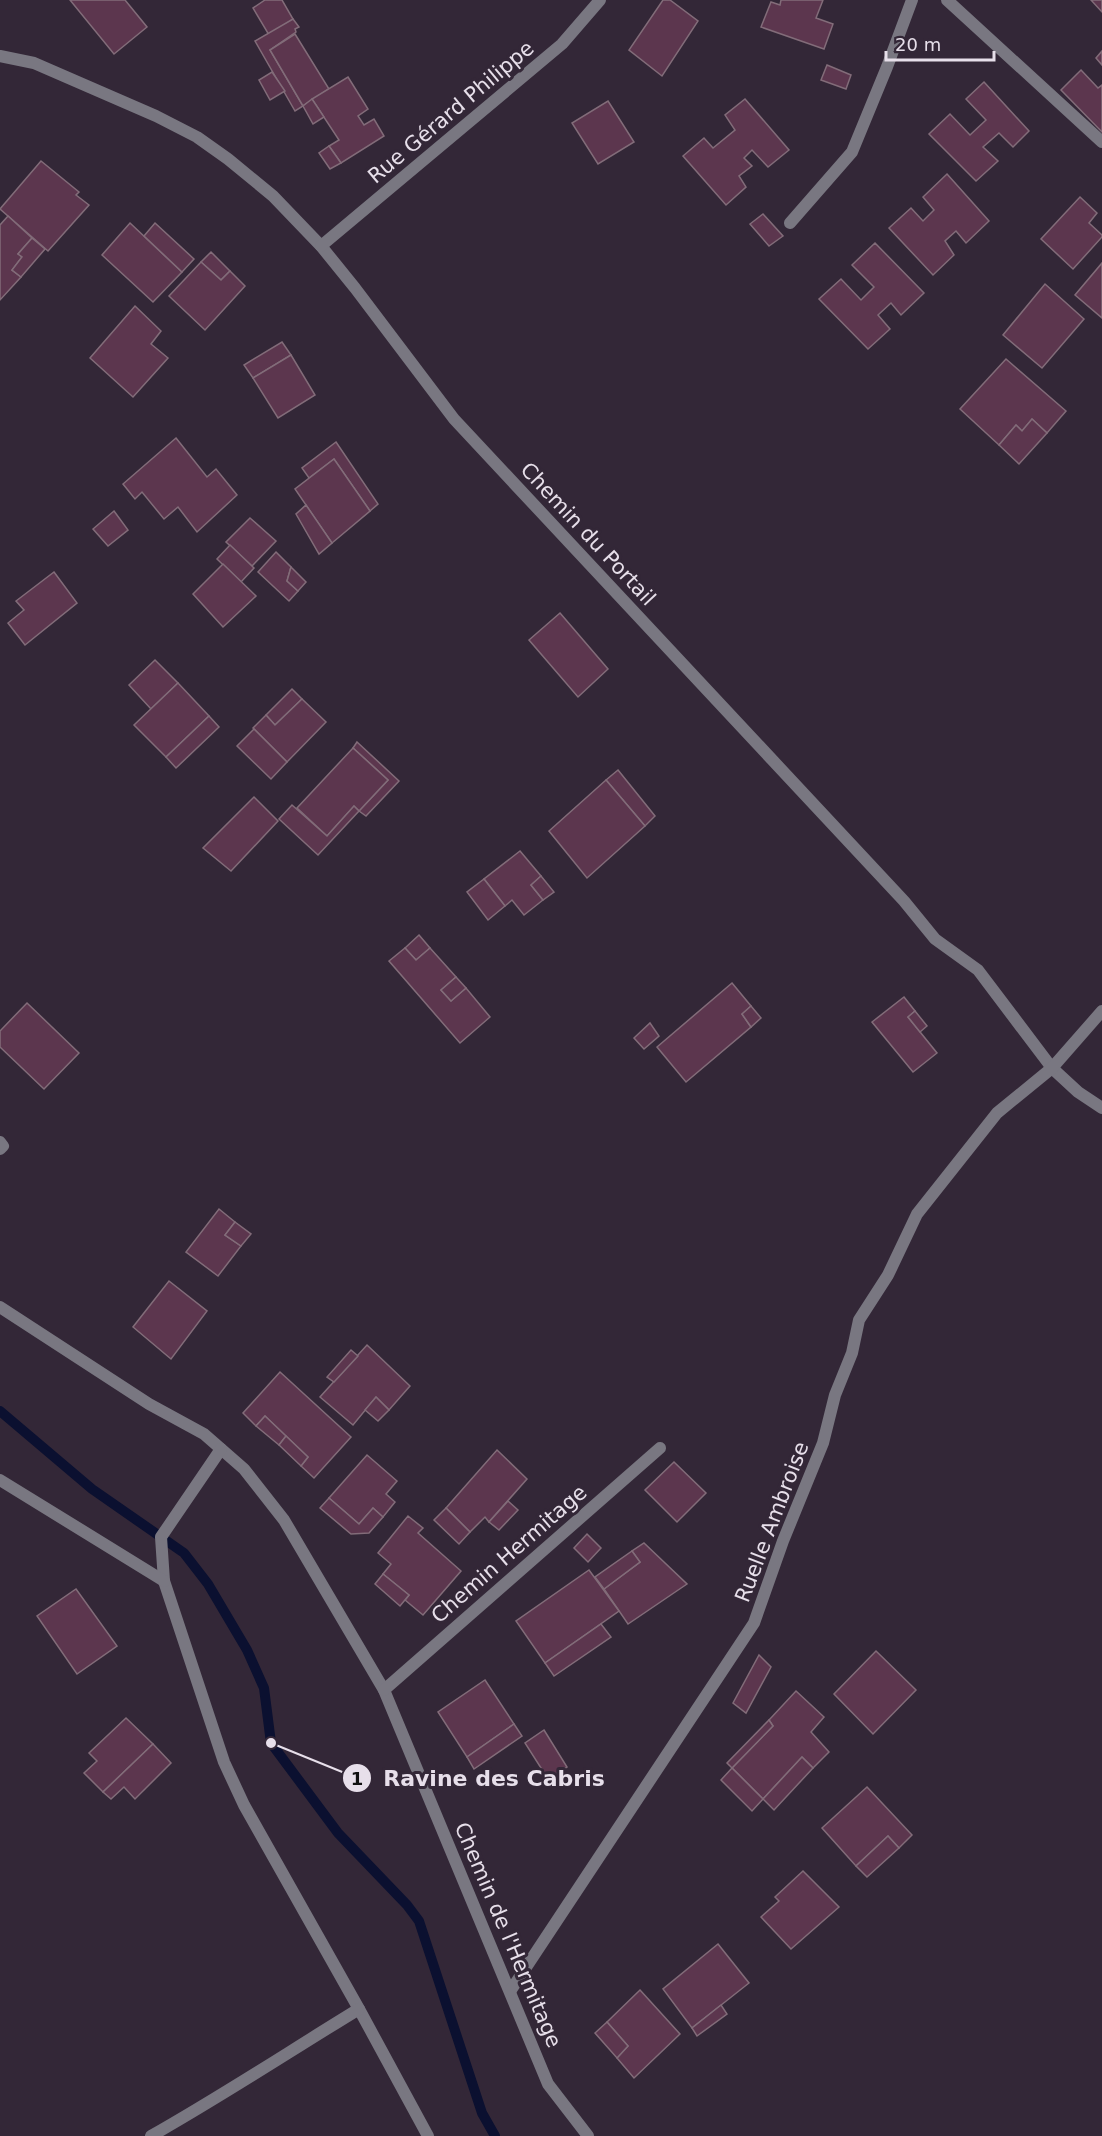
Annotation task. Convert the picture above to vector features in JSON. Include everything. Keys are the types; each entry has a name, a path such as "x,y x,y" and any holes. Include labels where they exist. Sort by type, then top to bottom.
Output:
{"street":[{"name":"Rue Gérard Philippe","path":"321,246 562,44 600,0"},
{"path":"790,222 852,152 912,0"},
{"path":"947,0 1102,142"},
{"name":"Chemin du Portail","path":"0,56 34,63 156,116 197,137 273,196 321,246 454,419 904,901 935,939 978,970 1052,1068 1078,1092 1102,1108"},
{"name":"Ruelle Ambroise","path":"511,1990 754,1623 783,1541 823,1443 835,1395 852,1353 859,1320 888,1275 917,1214 997,1113 1052,1068 1102,1011"},
{"path":"0,1142 3,1146 0,1149"},
{"name":"Chemin de l'Hermitage","path":"0,1307 149,1404 204,1434 244,1469 284,1520 384,1690 511,1990 548,2084 588,2136"},
{"name":"Chemin Hermitage","path":"384,1690 660,1448"},
{"path":"221,1449 161,1537 164,1581 224,1762 244,1805 428,2136"},
{"path":"0,1479 164,1581"},
{"path":"151,2136 214,2101 263,2067 359,2009"}],"building":[{"path":"70,0 125,0 147,27 114,54"},
{"path":"265,0 282,0 293,19 269,35 253,8"},
{"path":"663,0 670,0 698,21 662,76 629,50"},
{"path":"781,0 823,0 816,18 833,24 824,49 761,27 771,2 780,5"},
{"path":"1091,0 1102,0 1102,12"},
{"path":"293,19 299,27 295,29 296,32 270,50 303,106 295,111 255,41"},
{"path":"295,34 329,89 303,106 270,50"},
{"path":"1102,51 1102,65 1096,58"},
{"path":"827,65 851,75 846,89 821,80"},
{"path":"1081,70 1098,88 1102,85 1102,132 1061,90"},
{"path":"272,72 285,91 270,100 259,80"},
{"path":"348,77 368,109 358,116 364,125 374,119 384,136 341,163 329,146 339,140 312,99"},
{"path":"984,82 1029,131 1013,147 999,133 983,147 998,161 976,181 929,134 950,114 970,135 986,120 966,99"},
{"path":"312,99 324,117 313,124 303,106"},
{"path":"745,99 789,150 768,167 752,150 744,158 752,166 739,176 746,187 726,205 683,156 704,138 713,148 735,130 725,115"},
{"path":"608,101 634,142 598,164 572,123"},
{"path":"329,146 341,163 330,169 319,153"},
{"path":"41,161 79,192 76,195 89,205 48,251 0,209"},
{"path":"947,174 989,221 966,243 956,231 945,241 954,255 933,275 889,228 911,208 923,221 934,210 923,197"},
{"path":"1080,197 1097,213 1089,223 1102,237 1073,269 1041,239"},
{"path":"763,214 783,236 769,246 750,224"},
{"path":"8,216 32,238 18,254 22,257 12,270 21,277 0,300 0,225"},
{"path":"130,223 182,272 153,302 102,255"},
{"path":"155,223 194,259 182,272 144,236"},
{"path":"32,238 45,249 21,277 12,270 22,257 18,254"},
{"path":"875,243 924,293 901,315 891,303 878,315 890,329 868,349 819,299 841,279 861,300 874,287 852,265"},
{"path":"211,252 230,271 221,280 201,262"},
{"path":"201,262 221,280 230,271 245,286 205,330 169,296"},
{"path":"1102,263 1102,318 1075,295"},
{"path":"1045,284 1084,319 1042,368 1003,335"},
{"path":"135,306 161,331 151,344 168,358 133,397 90,358"},
{"path":"282,342 291,355 253,378 244,365"},
{"path":"291,355 315,395 278,418 253,378"},
{"path":"1006,359 1066,411 1047,433 1032,419 1022,431 1016,425 999,445 960,409"},
{"path":"1032,419 1047,433 1019,464 999,445 1016,425 1022,431"},
{"path":"176,438 207,477 216,469 237,495 197,532 178,507 164,519 142,492 135,499 123,484"},
{"path":"336,442 378,504 370,511 334,459 309,478 302,468"},
{"path":"334,459 370,511 332,543 295,489"},
{"path":"306,505 332,543 319,554 296,514"},
{"path":"114,511 128,530 108,546 93,529"},
{"path":"250,518 276,541 252,566 226,542"},
{"path":"230,545 254,568 241,582 217,559"},
{"path":"276,552 291,567 287,581 298,591 289,601 258,572"},
{"path":"223,564 256,596 223,627 193,594"},
{"path":"291,567 306,582 298,591 287,581"},
{"path":"54,572 77,603 25,645 8,623 24,610 16,601"},
{"path":"560,613 608,669 578,697 529,640"},
{"path":"155,660 178,683 151,709 129,685"},
{"path":"178,683 209,716 166,757 134,725"},
{"path":"292,689 302,699 275,725 266,715"},
{"path":"302,699 326,722 287,762 253,728 266,715 275,725"},
{"path":"209,716 219,727 176,768 166,757"},
{"path":"254,729 287,762 271,779 237,746"},
{"path":"357,742 399,781 366,816 359,811 388,780 353,748"},
{"path":"353,748 388,780 359,811 354,806 327,836 297,808"},
{"path":"618,770 655,816 645,826 606,780"},
{"path":"606,780 645,826 587,878 549,831"},
{"path":"254,797 278,821 231,871 203,848"},
{"path":"292,805 327,836 354,806 359,811 318,855 279,819"},
{"path":"520,851 541,876 531,885 543,900 524,915 512,900 505,906 484,879"},
{"path":"541,876 554,892 543,900 531,885"},
{"path":"484,879 505,906 488,920 467,892"},
{"path":"419,935 430,948 416,960 405,948"},
{"path":"405,948 416,960 430,948 456,977 441,990 451,1001 466,988 490,1017 460,1043 389,961"},
{"path":"456,977 466,988 451,1001 441,990"},
{"path":"732,983 751,1006 742,1014 751,1027 686,1082 657,1047"},
{"path":"904,997 915,1011 908,1017 937,1053 913,1072 872,1022"},
{"path":"27,1003 79,1053 44,1089 0,1047 0,1031"},
{"path":"751,1006 761,1018 751,1027 742,1014"},
{"path":"915,1011 927,1026 920,1032 908,1017"},
{"path":"650,1023 659,1036 644,1049 634,1038"},
{"path":"219,1209 235,1222 225,1235 241,1246 218,1276 186,1252"},
{"path":"235,1222 251,1234 241,1246 225,1235"},
{"path":"169,1281 207,1311 171,1359 133,1327"},
{"path":"367,1345 410,1386 389,1410 376,1397 353,1425 320,1397"},
{"path":"351,1350 358,1356 334,1382 327,1377"},
{"path":"280,1372 351,1437 314,1478 301,1466 308,1457 265,1416 256,1426 243,1413"},
{"path":"376,1397 389,1410 378,1421 365,1410"},
{"path":"265,1416 286,1436 279,1445 256,1426"},
{"path":"286,1436 308,1457 301,1466 279,1445"},
{"path":"497,1450 527,1479 489,1522 485,1517 470,1532 446,1508"},
{"path":"367,1455 397,1481 386,1494 395,1502 383,1517 373,1508 359,1524 329,1498"},
{"path":"674,1462 706,1493 677,1522 645,1490"},
{"path":"329,1498 359,1524 373,1508 383,1517 369,1533 351,1534 320,1508"},
{"path":"508,1501 518,1510 499,1530 489,1522"},
{"path":"446,1508 470,1532 459,1544 434,1520"},
{"path":"408,1516 423,1528 418,1533 461,1571 423,1615 405,1600 409,1595 383,1574 391,1564 378,1553"},
{"path":"587,1534 601,1548 588,1562 574,1548"},
{"path":"644,1543 687,1584 628,1624 604,1589 640,1562 632,1551"},
{"path":"632,1551 640,1562 604,1589 595,1577"},
{"path":"589,1570 619,1611 545,1663 516,1621"},
{"path":"383,1574 409,1595 400,1606 375,1584"},
{"path":"76,1589 117,1646 77,1674 37,1616"},
{"path":"601,1624 611,1637 554,1676 545,1663"},
{"path":"876,1651 916,1690 873,1734 834,1694"},
{"path":"759,1655 771,1667 746,1713 733,1703"},
{"path":"485,1680 514,1724 467,1757 438,1712"},
{"path":"796,1691 824,1717 811,1732 829,1752 813,1768 802,1757 763,1799 732,1768 773,1726 769,1720"},
{"path":"126,1718 153,1744 103,1792 84,1773 97,1761 89,1753"},
{"path":"769,1720 773,1726 732,1768 727,1763"},
{"path":"514,1724 522,1736 474,1769 467,1757"},
{"path":"544,1730 567,1767 548,1779 525,1743"},
{"path":"153,1744 171,1763 135,1799 124,1787 111,1799 103,1792"},
{"path":"802,1757 813,1768 774,1810 763,1799"},
{"path":"732,1768 763,1799 752,1811 721,1780"},
{"path":"867,1787 912,1835 899,1848 888,1836 856,1866 822,1828"},
{"path":"888,1836 899,1848 867,1877 856,1866"},
{"path":"803,1871 839,1907 791,1949 761,1917 779,1901 775,1897"},
{"path":"718,1944 749,1983 692,2028 663,1989"},
{"path":"640,1990 680,2034 634,2078 617,2058 628,2046 607,2022"},
{"path":"721,2005 727,2014 697,2036 692,2028"},
{"path":"607,2022 628,2046 617,2058 595,2033"}],"waterway":[{"path":"0,1411 92,1489 184,1553 208,1584 247,1650 264,1688 271,1743 338,1833 407,1905 419,1921 482,2113 495,2136"}],"place":[{"name":"Ravine des Cabris","path":"271,1743"}]}
